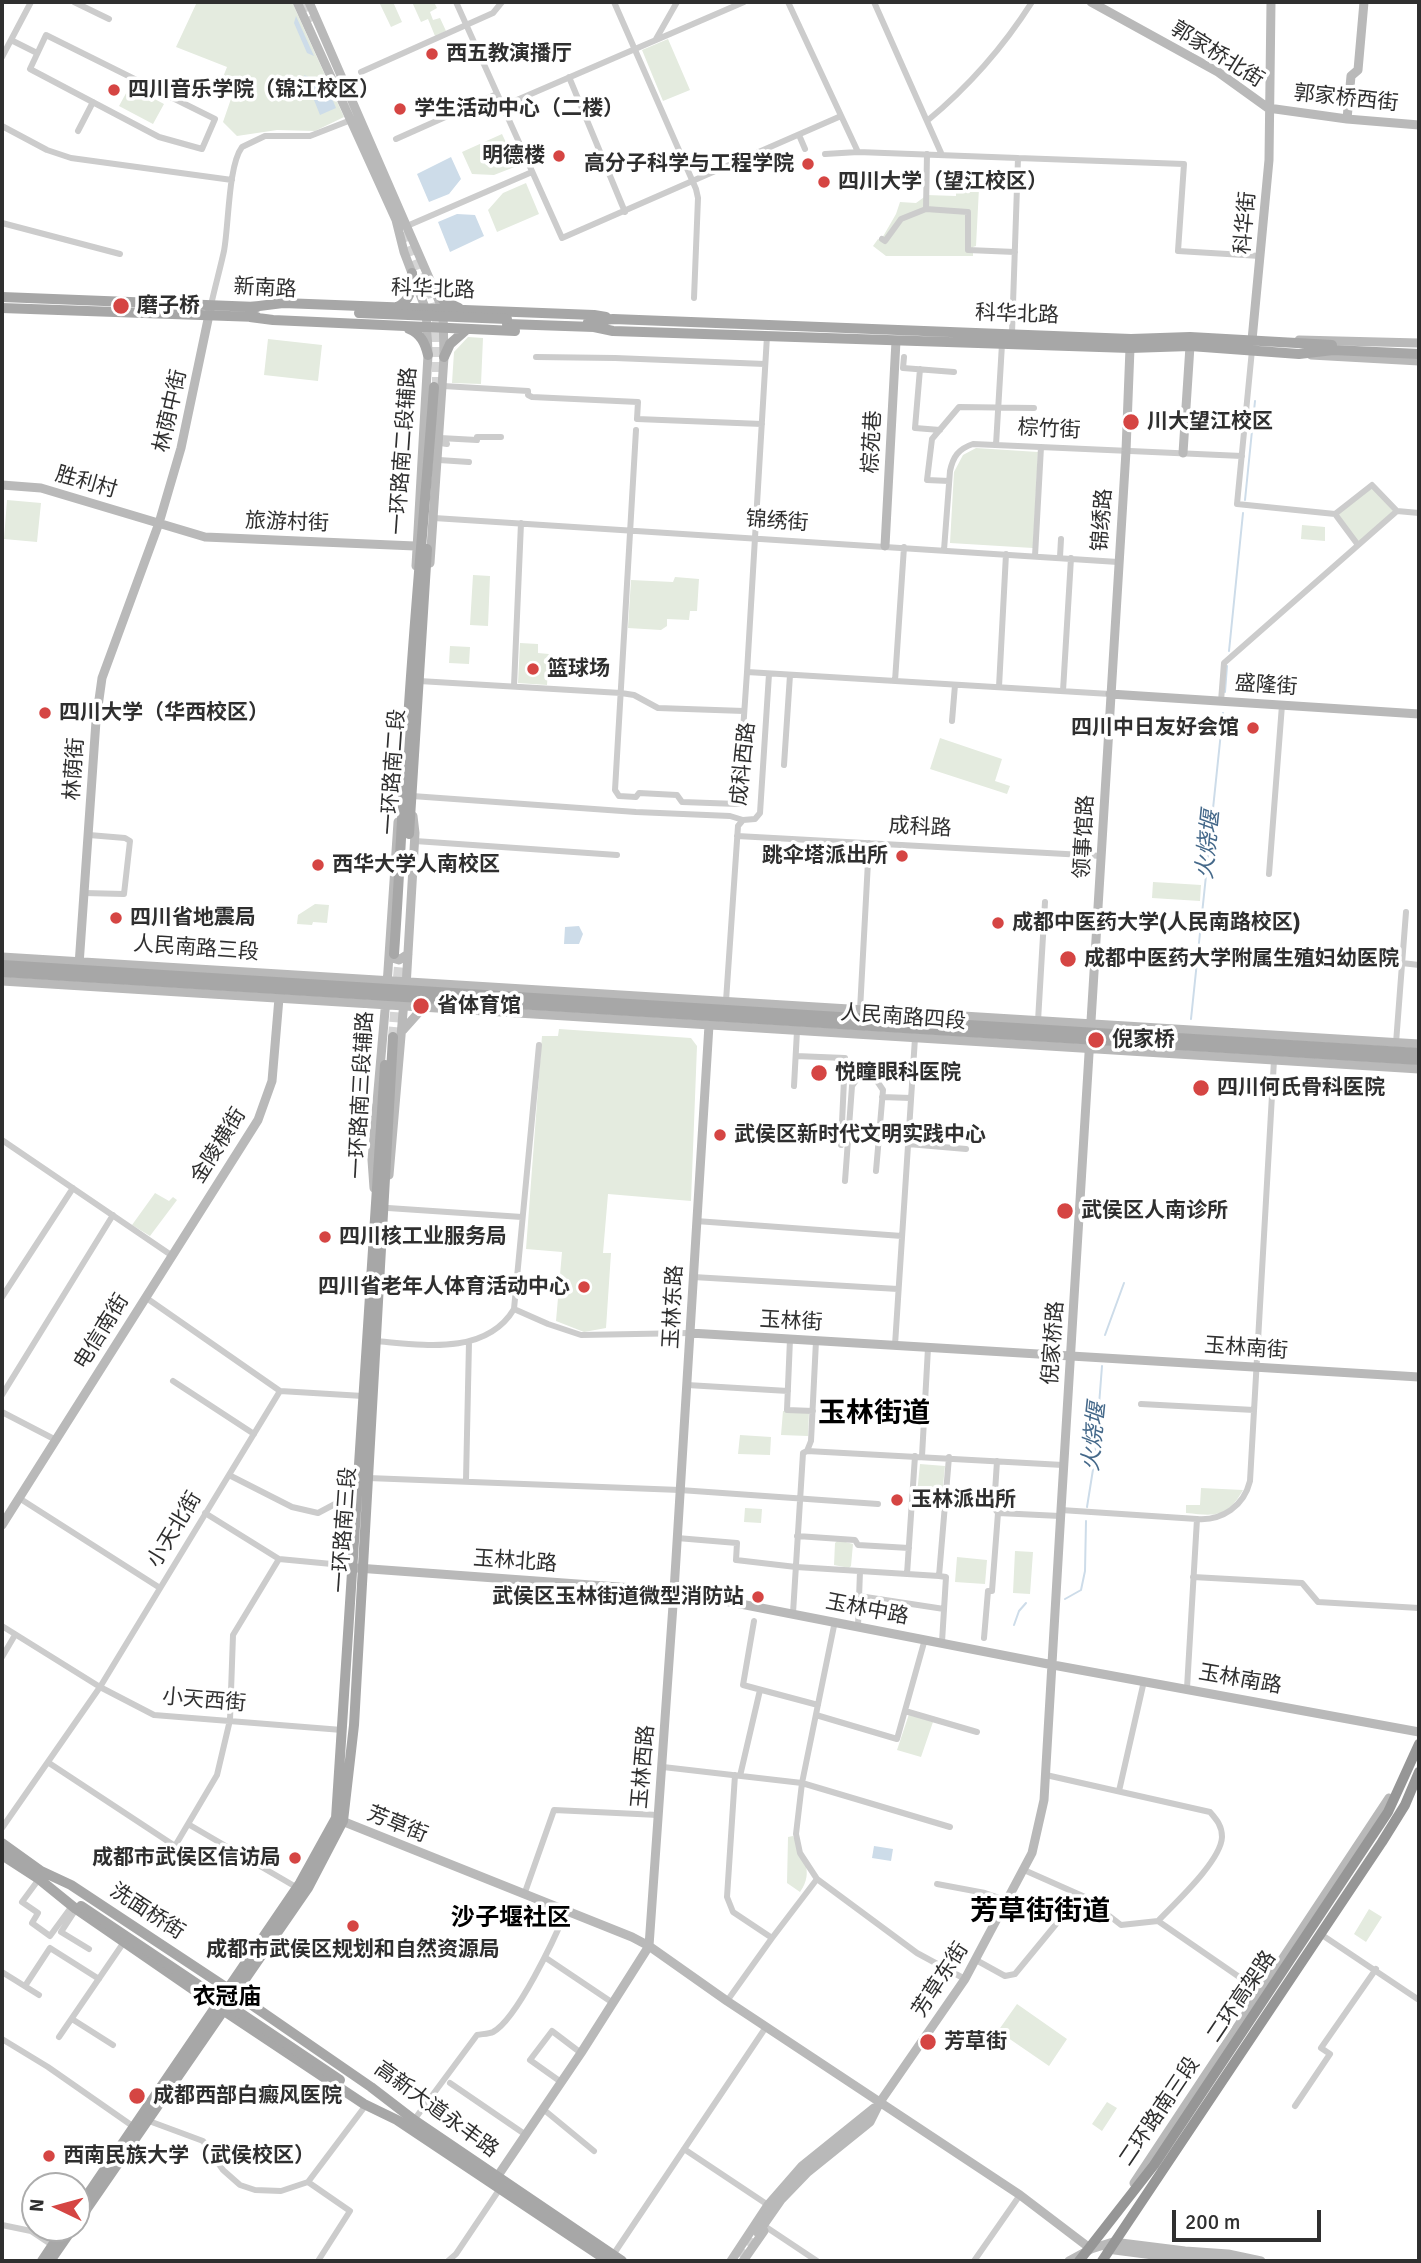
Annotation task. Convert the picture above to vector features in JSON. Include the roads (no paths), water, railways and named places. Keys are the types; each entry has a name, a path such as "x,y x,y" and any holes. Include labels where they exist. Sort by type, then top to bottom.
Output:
{"highway":[{"name":"二环高架路","path":"1082,2261 1154,2165 1388,1812 1419,1744"},
{"name":"二环高架路","path":"1101,2261 1382,1842 1405,1805 1419,1772"}],"main road":[{"path":"393,308 405,303 410,297 412,272"},
{"path":"433,286 444,301 462,311"},
{"name":"新南路","path":"2,297 273,315 359,316"},
{"name":"科华北路","path":"251,312 283,303 1131,339 1190,337 1299,354 1333,350 1379,350"},
{"path":"373,325 383,323 386,316 384,310 374,307"},
{"name":"新南路","path":"2,308 210,310"},
{"path":"444,358 450,344 464,328 455,325 452,318 453,313 462,311"},
{"name":"科华北路","path":"251,312 373,325 442,328 1130,348 1252,345 1273,341 1379,350"},
{"name":"科华北路","path":"359,316 594,327 612,331"},
{"name":"科华北路","path":"507,322 595,322 613,319"},
{"path":"402,326 417,333 425,344 428,355"},
{"path":"1379,350 1419,351"},
{"path":"421,594 439,385"},
{"name":"一环路南二段","path":"409,801 419,681 421,594"},
{"name":"一环路南二段","path":"400,956 421,594"},
{"name":"人民南路三段","path":"2,965 79,974"},
{"name":"人民南路三段","path":"2,972 79,974 386,993"},
{"path":"386,993 405,994"},
{"name":"人民南路四段","path":"405,994 1256,1046 1419,1053"},
{"name":"一环路南三段","path":"360,1502 368,1478 393,1036"},
{"name":"人民南路四段","path":"1256,1046 1419,1060"},
{"name":"一环路南三段","path":"221,2008 308,1888 339,1820 354,1725 363,1396 383,1207"},
{"name":"一环路南三段","path":"339,1820 342,1730 357,1568"},
{"name":"洗面桥街","path":"2,1843 124,1942 221,2008"},
{"name":"洗面桥街","path":"2,1855 40,1875 71,1885 232,1991"},
{"path":"78,1906 399,2116"},
{"name":"高新大道永丰路","path":"232,1991 371,2087 399,2116 499,2190 614,2259"},
{"path":"91,2203 149,2121 221,2008"},
{"path":"91,2190 221,2008"},
{"name":"高新大道永丰路","path":"221,2008 366,2105 414,2120 614,2259"},
{"path":"42,2261 54,2242"},
{"path":"50,2261 63,2242"}],"street":[{"path":"2,57 31,2"},
{"path":"74,2 109,19"},
{"path":"297,2 407,226 443,310"},
{"path":"309,2 355,118"},
{"path":"456,2 562,238 841,116"},
{"path":"361,72 493,13 502,2"},
{"path":"614,2 698,198 694,298"},
{"path":"656,39 677,2"},
{"path":"503,106 744,2"},
{"path":"788,2 858,152"},
{"path":"874,2 943,155"},
{"path":"927,121 957,96 1022,18 1032,2"},
{"name":"郭家桥北街","path":"1091,2 1218,72 1268,108"},
{"name":"郭家桥北街","path":"1268,108 1271,2"},
{"path":"1347,119 1351,76 1358,70 1364,2"},
{"path":"46,35 215,119 202,149 159,137 93,102 30,69 46,35"},
{"path":"11,40 37,53"},
{"path":"569,77 625,212"},
{"path":"396,139 498,94"},
{"path":"78,131 93,102"},
{"name":"郭家桥西街","path":"1268,108 1419,125"},
{"name":"科华街","path":"1252,345 1269,160 1268,108"},
{"path":"210,310 224,251 232,180 238,153 250,141 272,134 316,134 355,118"},
{"name":"一环路南二段辅路","path":"355,118 396,220 404,252 426,310 428,355 415,545 421,594"},
{"path":"2,126 47,150 71,158 232,180"},
{"path":"799,135 805,149"},
{"path":"825,154 858,152 1184,164 1178,251 1260,256"},
{"path":"926,209 928,154"},
{"path":"1012,333 1018,158"},
{"path":"407,226 532,172"},
{"path":"882,239 885,241 901,219 926,209 968,212 968,250 1015,252"},
{"path":"2,223 120,254"},
{"name":"林荫中街","path":"159,523 181,448 210,310"},
{"name":"一环路南二段辅路","path":"421,594 433,546 442,442 439,385 444,358 443,310"},
{"path":"636,430 615,790 619,796 636,797 639,793 677,795 682,802 738,804 767,336"},
{"path":"1273,341 1345,339 1419,343"},
{"name":"棕苑巷","path":"886,546 896,341"},
{"path":"996,445 1002,344"},
{"path":"1252,345 1237,504 1335,514 1373,485 1397,511 1419,513"},
{"path":"1183,453 1190,346"},
{"name":"锦绣路","path":"1110,694 1130,348"},
{"path":"1299,354 1419,361"},
{"path":"536,357 765,364"},
{"path":"904,357 903,368 954,372"},
{"path":"920,369 915,428 940,430"},
{"path":"427,375 437,373 439,385 528,391 528,395 532,397 638,402 637,419 762,424"},
{"path":"949,481 927,480 932,439 958,407 1034,408"},
{"path":"442,442 502,437"},
{"name":"棕竹街","path":"944,550 952,459 962,447 973,444 1242,457"},
{"path":"1035,555 1041,447"},
{"path":"439,460 469,461"},
{"name":"胜利村","path":"2,485 41,488 159,523"},
{"path":"1221,701 1224,663 1397,511"},
{"path":"1335,514 1358,545"},
{"name":"锦绣街","path":"434,518 1118,562"},
{"name":"旅游村街","path":"159,523 205,537 415,545"},
{"name":"林荫街","path":"79,974 96,720 102,678 159,523"},
{"path":"514,686 521,523"},
{"path":"1060,557 1062,539"},
{"path":"895,681 904,547"},
{"path":"999,687 1006,554"},
{"path":"1063,691 1071,558"},
{"path":"747,672 1110,694"},
{"name":"成科西路","path":"726,1001 738,826 743,820 755,819 760,813 769,674"},
{"path":"784,765 790,675"},
{"path":"419,681 621,693 634,695 658,708 744,711"},
{"path":"952,721 955,685"},
{"name":"盛隆街","path":"1110,694 1419,714"},
{"name":"领事馆路","path":"1090,1036 1110,694"},
{"path":"1269,874 1282,705"},
{"path":"405,994 400,956 415,841 409,801 730,816 743,820"},
{"path":"85,893 124,894 130,842 125,838 89,835"},
{"name":"成科路","path":"737,836 1102,856"},
{"path":"415,841 617,855"},
{"path":"860,1010 869,843"},
{"path":"1038,1021 1045,902"},
{"path":"1396,1043 1406,912"},
{"path":"373,980 400,956"},
{"path":"400,956 411,974 424,983"},
{"name":"人民南路三段","path":"2,957 79,974 279,998 364,1004 386,993 373,980 79,974 2,981"},
{"path":"1402,963 1419,965"},
{"path":"386,993 388,968"},
{"name":"人民南路四段","path":"405,994 424,983 1038,1021 1090,1036 1274,1060 1419,1069"},
{"name":"人民南路四段","path":"386,993 405,994 429,1008 915,1038 1090,1036 1419,1044"},
{"name":"一环路南三段辅路","path":"386,993 382,1024 393,1036"},
{"name":"一环路南三段辅路","path":"393,1036 405,994"},
{"name":"金陵横街","path":"145,1297 262,1112 272,1082 279,998"},
{"path":"364,1004 380,1014 382,1024"},
{"path":"393,1036 419,1011 429,1008"},
{"name":"玉林东路","path":"674,1591 709,1025"},
{"path":"794,1086 797,1031"},
{"name":"倪家桥路","path":"1053,1665 1090,1036"},
{"path":"895,1345 915,1038"},
{"path":"376,1340 449,1345 469,1342 496,1329 508,1319 514,1309 539,1045"},
{"path":"796,1055 845,1058 841,1145"},
{"path":"998,1513 1213,1519 1235,1507 1248,1488 1274,1060"},
{"path":"845,1181 852,1086 861,1073 871,1072 883,1090 876,1171"},
{"path":"882,1097 911,1098"},
{"path":"2,1142 170,1256"},
{"path":"908,1144 967,1149"},
{"path":"2,1297 72,1190"},
{"path":"383,1207 522,1217"},
{"path":"2,1395 112,1216"},
{"path":"696,1222 902,1236"},
{"path":"693,1277 898,1289"},
{"name":"电信南街","path":"2,1525 145,1297 280,1391"},
{"name":"玉林街","path":"514,1309 581,1335 690,1333 1070,1356"},
{"path":"790,1339 787,1410 813,1411"},
{"path":"793,1613 799,1499 803,1453 807,1451 811,1441 816,1341"},
{"path":"466,1480 469,1342"},
{"path":"907,1574 928,1348"},
{"name":"玉林南街","path":"1070,1356 1419,1377"},
{"path":"173,1381 254,1434"},
{"path":"687,1385 788,1391"},
{"path":"280,1391 363,1396"},
{"name":"小天北街","path":"2,1828 100,1687 280,1391"},
{"path":"1141,1404 1254,1410"},
{"path":"2,1412 56,1440"},
{"path":"807,1451 1063,1465"},
{"path":"939,1576 949,1457"},
{"path":"984,1638 988,1591 992,1591 998,1513 994,1508 997,1461"},
{"path":"229,1475 292,1507 318,1513 335,1504 360,1502"},
{"path":"368,1478 680,1490 878,1504"},
{"path":"19,1498 160,1588"},
{"path":"205,1513 279,1559 357,1568"},
{"path":"1187,1688 1197,1519"},
{"path":"797,1536 855,1540 858,1545 909,1548"},
{"path":"677,1538 737,1543 736,1560 796,1567 946,1577 942,1642"},
{"path":"48,1763 175,1846 217,1775 230,1720 233,1635 279,1559"},
{"name":"玉林北路","path":"357,1568 674,1591"},
{"path":"858,1626 860,1571"},
{"path":"1193,1577 1302,1583 1318,1602 1419,1608"},
{"name":"玉林中路","path":"674,1591 1053,1665"},
{"name":"玉林西路","path":"649,1946 674,1591"},
{"path":"859,1596 944,1609"},
{"path":"754,1621 743,1685 818,1705"},
{"path":"835,1621 802,1783 796,1834 800,1853 817,1879 917,1953 965,1979"},
{"name":"小天西街","path":"2,1626 100,1687 154,1715 342,1730"},
{"path":"2,1657 15,1635"},
{"path":"816,1715 897,1739 925,1639"},
{"name":"玉林南路","path":"1053,1665 1419,1733"},
{"name":"芳草东街","path":"819,2159 880,2102 965,1979 1024,1870 1035,1842 1044,1800 1053,1665"},
{"path":"1119,1791 1144,1681"},
{"path":"760,1690 738,1775 727,1897 733,1912 772,1938"},
{"path":"905,1711 977,1732"},
{"name":"二环路南三段","path":"1082,2261 1385,1806 1419,1733"},
{"path":"663,1767 802,1783 950,1827"},
{"path":"1046,1775 1210,1812 1220,1823 1222,1838 1214,1857 1158,1921"},
{"name":"二环路南三段","path":"1101,2261 1399,1820 1419,1781"},
{"path":"524,1895 554,1810 658,1815"},
{"name":"芳草街","path":"339,1820 649,1946 727,2001 1020,2195 1091,2249"},
{"path":"188,1824 296,1887"},
{"path":"1024,1870 1080,1895 1121,1925 1158,1921 1261,1992"},
{"path":"40,1875 22,1902 38,1913 32,1923 50,1936 78,1906"},
{"path":"727,2001 817,1879"},
{"path":"937,1884 985,1893 1008,1901"},
{"path":"976,1960 1005,1976 1015,1974 1080,1895"},
{"path":"78,1906 61,1931 89,1949"},
{"path":"414,2120 477,2035 492,2032 507,2018 546,1958 566,1911"},
{"path":"1322,1935 1419,2000"},
{"path":"59,2037 124,1942"},
{"path":"497,2177 649,1946"},
{"path":"25,1986 50,1948 99,1979"},
{"path":"546,1958 613,2003"},
{"path":"1295,2106 1330,2054 1321,2048 1376,1969"},
{"path":"2,1972 40,1996"},
{"path":"72,2019 113,2045"},
{"path":"614,2259 766,2026"},
{"path":"561,2082 530,2060 552,2031 581,2053"},
{"path":"2,2039 135,2127"},
{"path":"450,2083 526,2135"},
{"path":"149,2121 203,2141 223,2170 240,2185 256,2190 281,2191 308,2182 366,2105"},
{"path":"543,2109 594,2151"},
{"path":"684,2149 768,2206"},
{"path":"732,2261 768,2206 802,2166 819,2159"},
{"path":"743,2261 782,2195 819,2159"},
{"path":"308,2182 350,2211 318,2261"},
{"path":"448,2261 456,2254 499,2190"},
{"path":"974,2261 1020,2195"},
{"path":"2,2225 31,2231 52,2245"},
{"path":"760,2230 817,2261"},
{"path":"1110,2245 1161,2256 1233,2261"},
{"path":"1069,2261 1091,2249 1110,2245 1228,2254 1261,2261"}],"water":[{"path":"296,16 314,56 307,53 294,23"},
{"path":"304,75 326,84 336,108 320,115"},
{"path":"451,157 461,179 449,194 429,202 417,174"},
{"path":"457,214 475,215 484,236 450,252 438,222"},
{"path":"579,926 583,934 579,944 564,944 565,927"},
{"path":"874,1846 893,1849 891,1861 872,1858"}],"waterway":[{"name":"火烧堰","path":"1245,500 1255,401"},
{"name":"火烧堰","path":"1229,651 1243,513"},
{"name":"火烧堰","path":"1225,692 1227,666"},
{"name":"火烧堰","path":"1191,1019 1223,713"},
{"name":"火烧堰","path":"1105,1335 1124,1283"},
{"name":"火烧堰","path":"1087,1507 1095,1457 1102,1366"},
{"name":"火烧堰","path":"1065,1599 1081,1590 1085,1571 1086,1521"},
{"name":"火烧堰","path":"1014,1625 1019,1611 1026,1603"}],"tunnel":[{"path":"304,2 313,21"},
{"path":"404,232 429,296"},
{"path":"430,288 437,313 437,388"},
{"path":"393,1037 400,954"},
{"path":"742,2258 756,2231"}],"place":[{"name":"西五教演播厅","path":"432,54"},
{"name":"四川音乐学院（锦江校区）","path":"114,90"},
{"name":"学生活动中心（二楼）","path":"400,109"},
{"name":"明德楼","path":"559,156"},
{"name":"高分子科学与工程学院","path":"808,164"},
{"name":"四川大学（望江校区）","path":"824,182"},
{"name":"磨子桥","path":"121,306"},
{"name":"川大望江校区","path":"1131,422"},
{"name":"篮球场","path":"533,669"},
{"name":"四川大学（华西校区）","path":"45,713"},
{"name":"四川中日友好会馆","path":"1253,728"},
{"name":"跳伞塔派出所","path":"902,856"},
{"name":"西华大学人南校区","path":"318,865"},
{"name":"四川省地震局","path":"116,918"},
{"name":"成都中医药大学(人民南路校区)","path":"998,923"},
{"name":"成都中医药大学附属生殖妇幼医院","path":"1068,959"},
{"name":"省体育馆","path":"421,1006"},
{"name":"倪家桥","path":"1096,1040"},
{"name":"悦瞳眼科医院","path":"819,1073"},
{"name":"四川何氏骨科医院","path":"1201,1088"},
{"name":"武侯区新时代文明实践中心","path":"720,1135"},
{"name":"武侯区人南诊所","path":"1065,1211"},
{"name":"四川核工业服务局","path":"325,1237"},
{"name":"四川省老年人体育活动中心","path":"584,1287"},
{"name":"玉林派出所","path":"897,1500"},
{"name":"武侯区玉林街道微型消防站","path":"758,1597"},
{"name":"成都市武侯区信访局","path":"295,1858"},
{"name":"成都市武侯区规划和自然资源局","path":"353,1926"},
{"name":"芳草街","path":"928,2042"},
{"name":"成都西部白癜风医院","path":"137,2096"},
{"name":"西南民族大学（武侯校区）","path":"49,2156"}],"district":[{"name":"玉林街道","path":"874,1415"},
{"name":"芳草街街道","path":"1040,1913"},
{"name":"沙子堰社区","path":"511,1919"},
{"name":"衣冠庙","path":"227,1998"}]}
